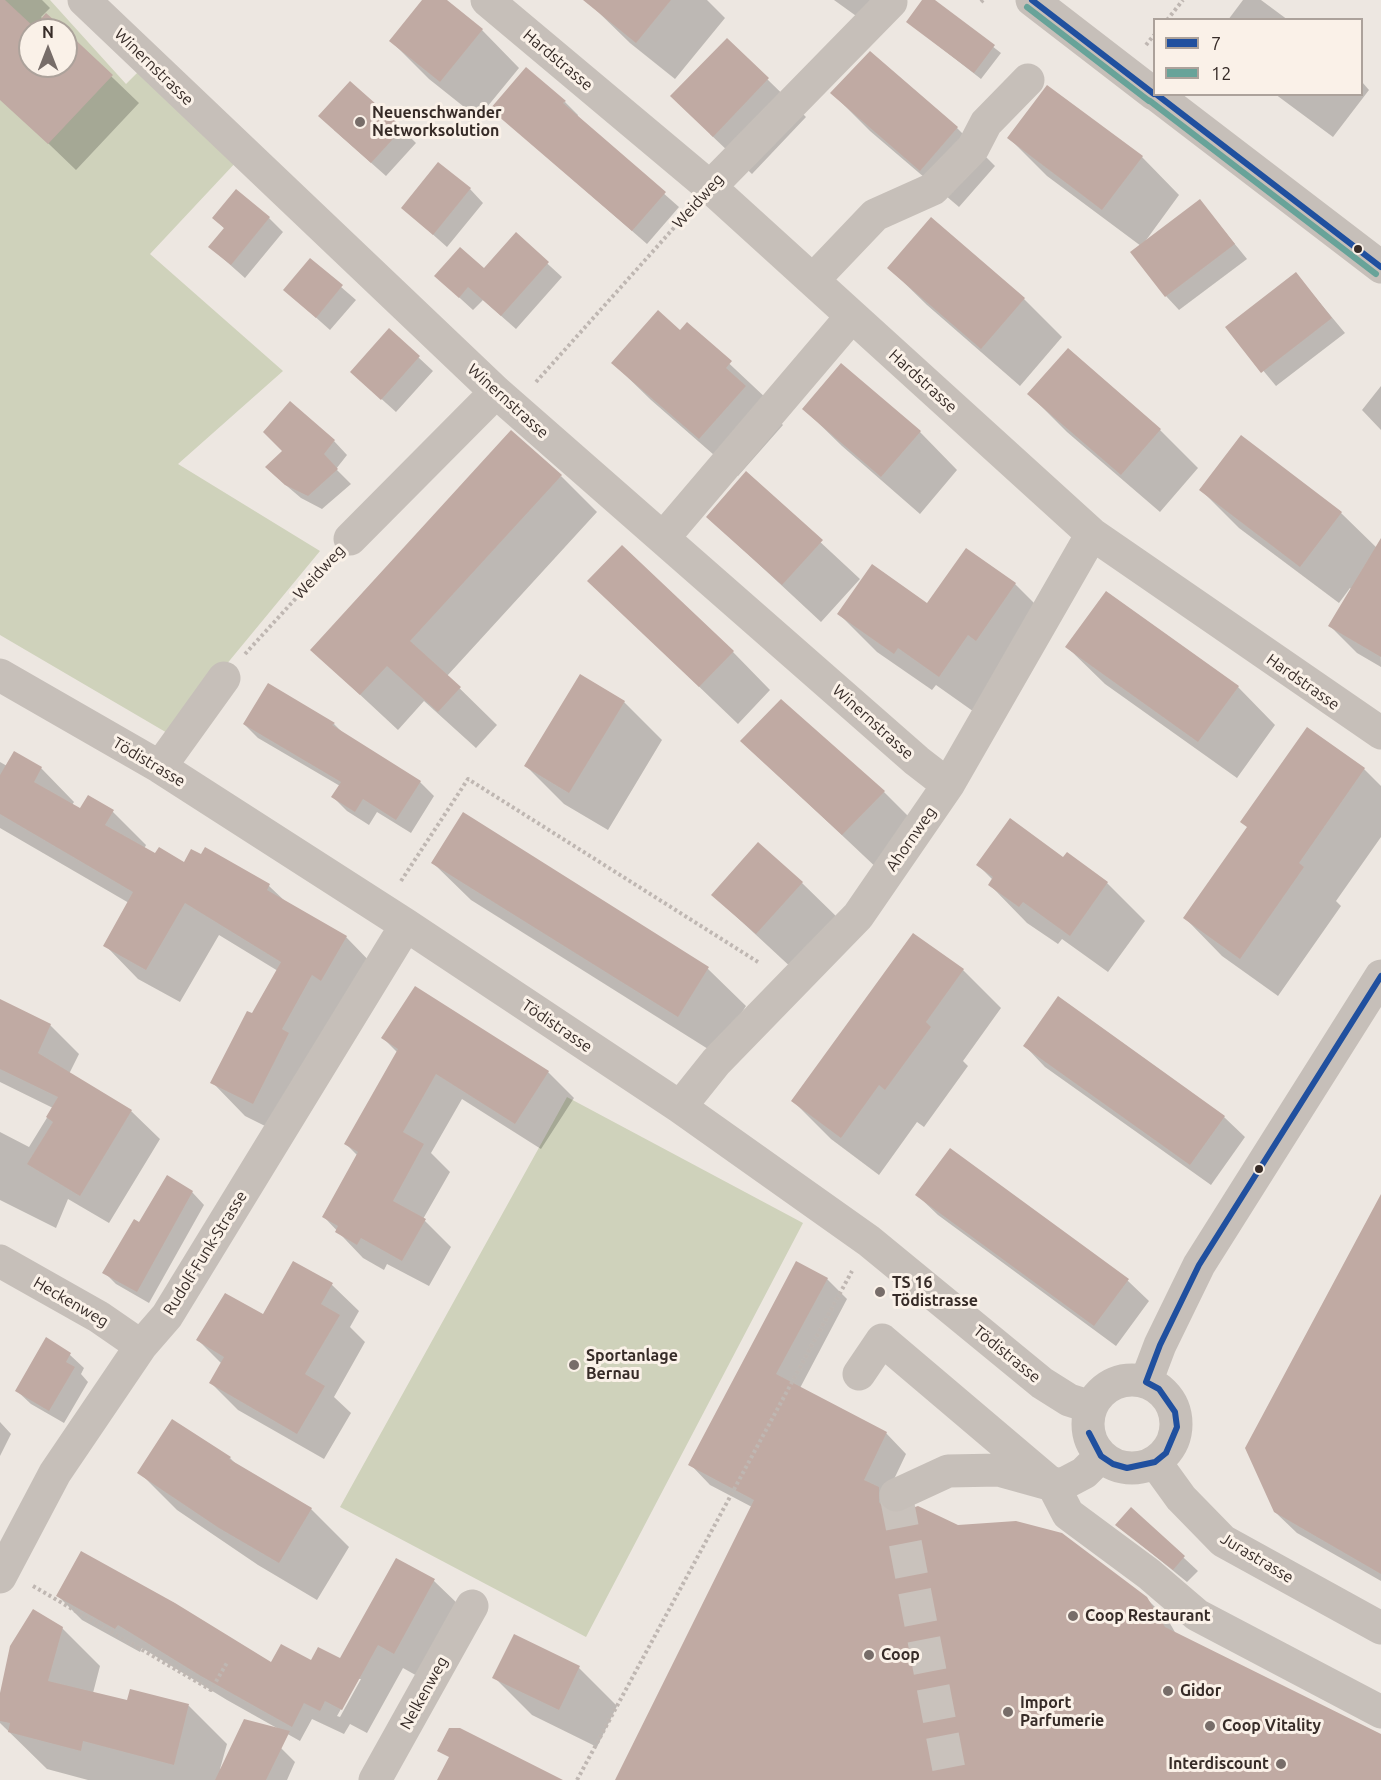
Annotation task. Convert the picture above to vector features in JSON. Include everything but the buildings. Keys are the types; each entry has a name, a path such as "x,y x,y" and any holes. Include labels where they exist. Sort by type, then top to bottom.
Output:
{"street":[{"name":"Winernstrasse","path":"84,0 505,400 917,761 948,785"},
{"name":"Hardstrasse","path":"487,0 710,187 1092,534 1381,733"},
{"path":"1032,0 1153,92"},
{"name":"Weidweg","path":"710,187 891,2"},
{"path":"813,280 875,215 933,189 973,148 986,123 1028,80"},
{"path":"1158,96 1381,267"},
{"path":"664,537 852,316"},
{"name":"Weidweg","path":"350,539 505,400"},
{"name":"Ahornweg","path":"680,1107 716,1062 858,916 948,785 1092,534"},
{"name":"Tödistrasse","path":"0,675 160,767 406,925 680,1107 868,1241 1042,1383 1069,1400 1091,1407"},
{"path":"160,767 224,678"},
{"name":"Rudolf-Funk-Strasse","path":"1,1574 55,1473 141,1346 167,1316 406,925"},
{"path":"1146,1382 1160,1345 1199,1265 1381,976"},
{"name":"Heckenweg","path":"0,1261 99,1317 141,1346"},
{"path":"858,1374 882,1340 1053,1485 1068,1514 1149,1574 1197,1615 1381,1712"},
{"path":"1120,1382 1146,1382 1159,1389 1169,1400 1175,1412 1176,1427 1173,1441 1166,1453 1155,1462 1142,1467 1127,1468 1113,1464 1101,1456 1089,1433 1091,1407 1103,1392 1120,1382"},
{"path":"896,1495 948,1471 999,1470 1053,1485 1065,1483 1078,1476 1101,1456"},
{"name":"Jurastrasse","path":"1155,1462 1181,1498 1223,1541 1381,1628"},
{"name":"Nelkenweg","path":"375,1780 472,1606"}],"path":[{"path":"1169,18 1183,0"},
{"path":"1146,45 1153,37"},
{"name":"Weidweg","path":"505,400 710,187"},
{"name":"Weidweg","path":"224,678 350,539"},
{"path":"400,882 468,779 758,962"},
{"path":"577,1780 868,1241"},
{"path":"1,1574 17,1577 211,1690 228,1661"}],"green space":[{"path":"0,0 50,0 66,18 18,18 18,78 78,78 78,31 126,84 138,72 238,160 150,254 283,371 178,464 320,551 169,734 0,635"},
{"name":"Sportanlage Bernau","path":"567,1097 803,1223 586,1637 340,1507"}],"tunnel":[{"path":"896,1495 951,1780"}],"transit line":[{"name":"7","path":"1032,0 1153,93"},
{"name":"12","path":"1027,7 1149,101"},
{"name":"7","path":"1159,96 1381,267"},
{"name":"12","path":"1150,101 1376,274"},
{"name":"7","path":"1146,1382 1160,1345 1199,1265 1381,976"},
{"name":"7","path":"1089,1433 1101,1456 1113,1464 1127,1468 1155,1462 1166,1453 1177,1427 1175,1412 1159,1389 1146,1382"}],"place":[{"name":"Neuenschwander Networksolution","path":"360,122"},
{"name":"TS 16 Tödistrasse","path":"880,1292"},
{"name":"Sportanlage Bernau","path":"574,1365"},
{"name":"Coop Restaurant","path":"1073,1616"},
{"name":"Coop","path":"869,1655"},
{"name":"Gidor","path":"1168,1691"},
{"name":"Import Parfumerie","path":"1008,1712"},
{"name":"Coop Vitality","path":"1210,1726"},
{"name":"Interdiscount","path":"1281,1764"}]}
